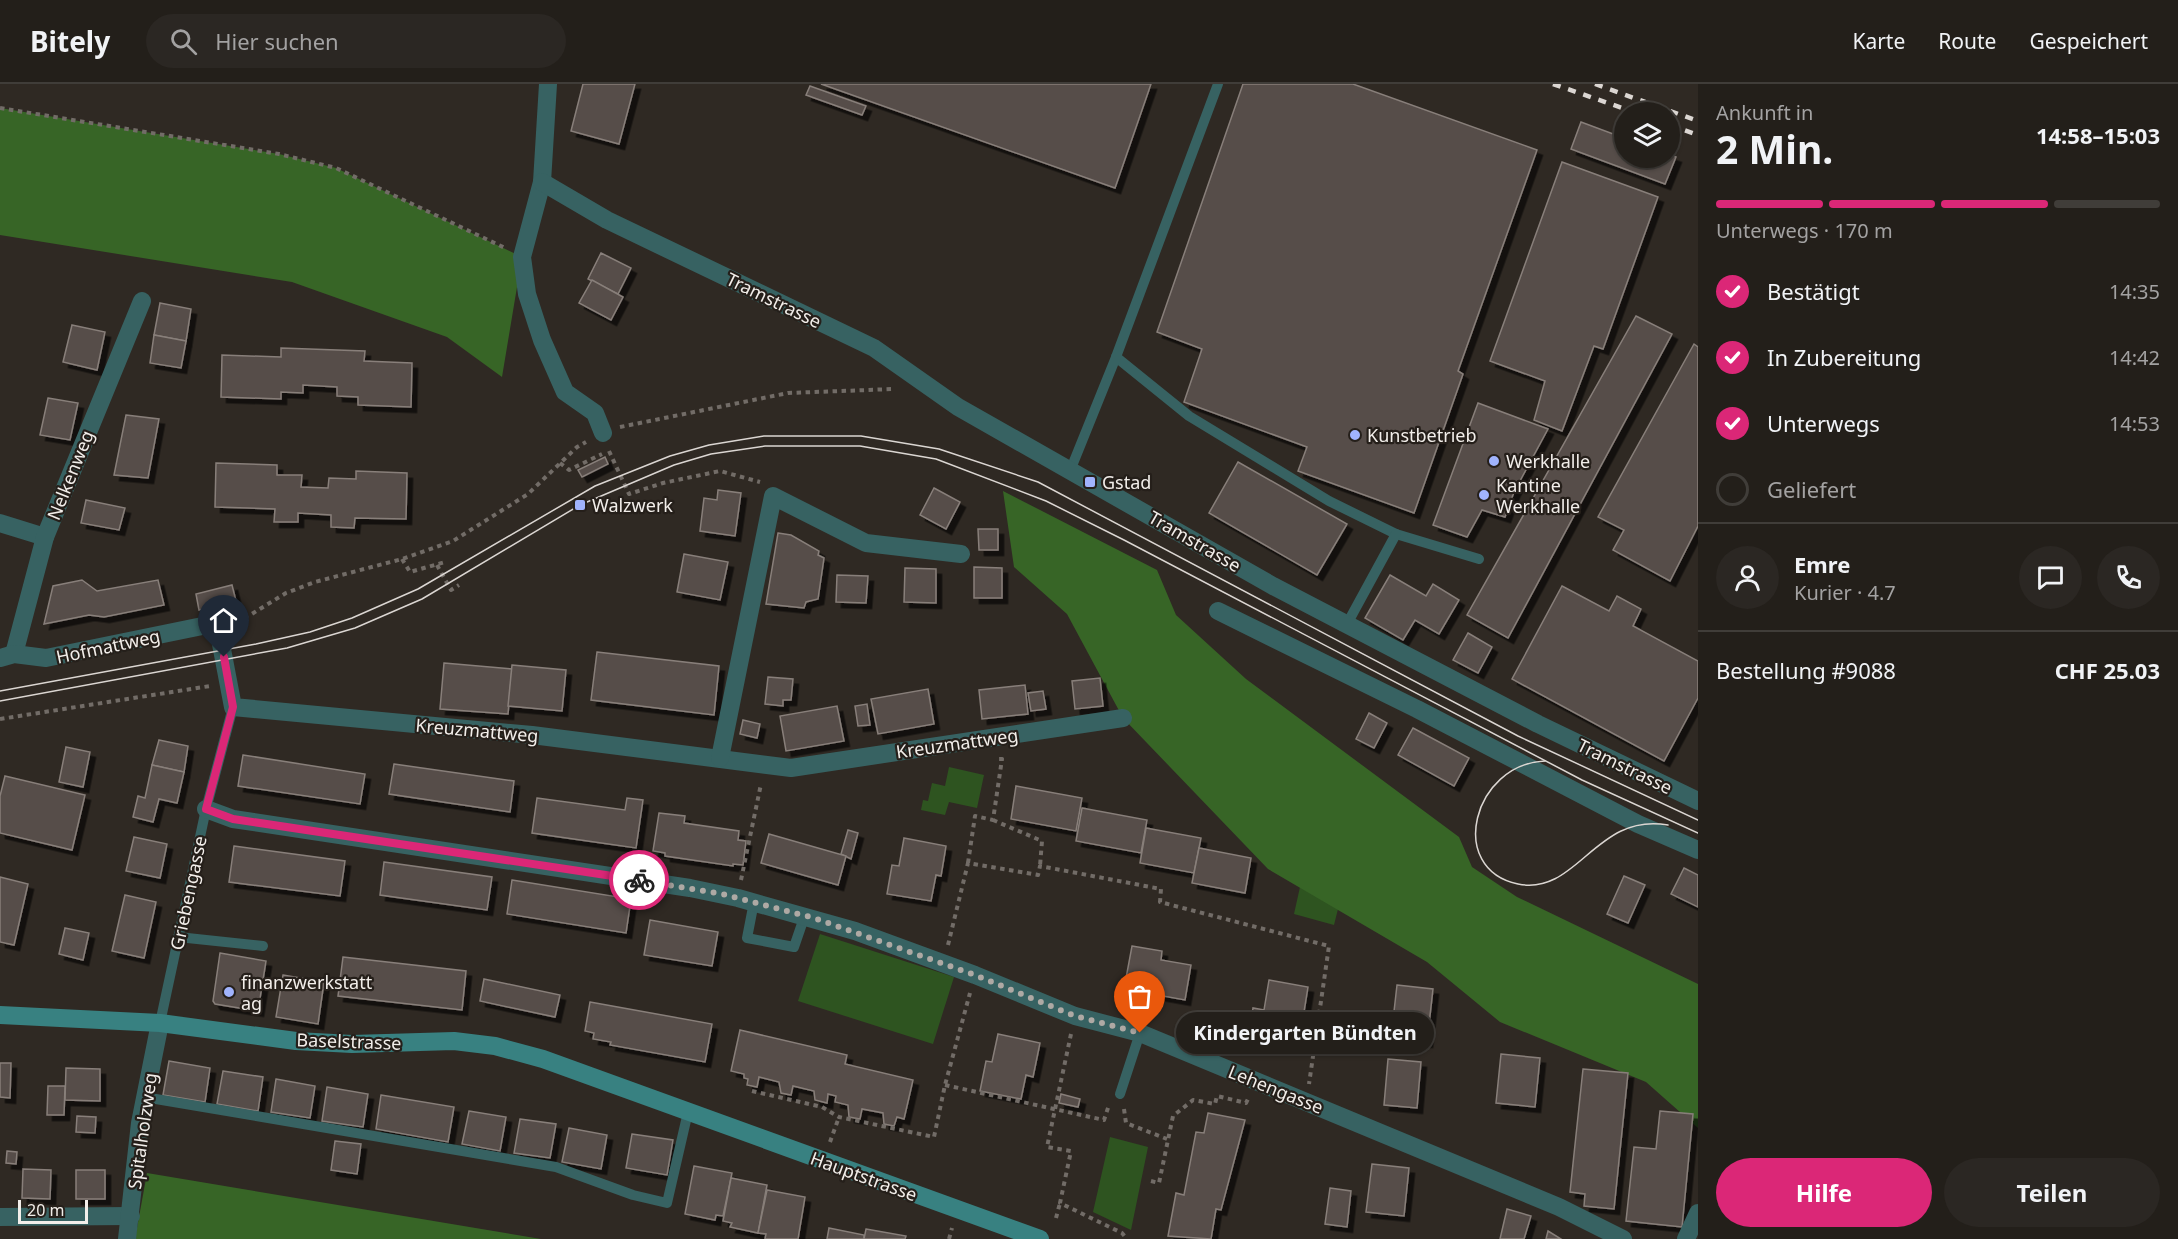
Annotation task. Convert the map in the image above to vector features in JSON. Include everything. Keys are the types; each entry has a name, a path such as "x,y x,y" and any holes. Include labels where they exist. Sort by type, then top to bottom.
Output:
{"main road":[{"name":"Baselstrasse","path":"0,1015 160,1023 296,1041 352,1044 454,1041 495,1046 543,1059 688,1112"},
{"name":"Hauptstrasse","path":"688,1112 1040,1239"}],"street":[{"path":"548,84 542,182 522,256 528,294 543,340 565,392 595,413 606,445"},
{"name":"Tramstrasse","path":"542,182 607,220 874,348 958,407 1347,624 1538,724 1698,801"},
{"name":"Nelkenweg","path":"7,656 45,537 142,301"},
{"path":"720,758 773,496 866,543 961,554"},
{"path":"0,523 45,537"},
{"path":"1218,611 1417,709 1638,824 1698,850"},
{"name":"Hofmattweg","path":"7,656 46,658 218,629"},
{"name":"Griebengasse","path":"218,629 233,707"},
{"name":"Kreuzmattweg","path":"233,707 532,735 791,768 1123,718"},
{"name":"Lehengasse","path":"206,809 233,819 690,888 805,915 975,975 1075,1016 1140,1033 1559,1207 1618,1238"},
{"name":"Spitalholzweg","path":"127,1239 144,1097 160,1023"},
{"path":"1686,1239 1698,1213"},
{"path":"0,1217 131,1216"}],"lane":[{"path":"1070,471 1116,357 1218,84"},
{"path":"1116,357 1189,416 1329,501 1396,534 1479,559"},
{"path":"1347,624 1396,534"},
{"name":"Griebengasse","path":"160,1023 206,809 233,707"},
{"path":"746,900 747,938 794,947 805,915"},
{"path":"178,937 263,946"},
{"path":"1120,1094 1140,1033"},
{"path":"144,1097 556,1167 633,1196 667,1203 688,1112"}],"path":[{"path":"0,108 279,154 336,168 522,256"},
{"path":"560,463 569,470 651,419 778,394 903,390"},
{"path":"218,629 250,615 286,593 315,582 402,560 438,548 528,494 577,447 606,445"},
{"path":"606,445 629,494 663,483 720,471 764,483 773,496"},
{"path":"402,560 410,572 445,562"},
{"path":"437,565 451,590 459,585"},
{"path":"0,719 211,686 233,707"},
{"path":"984,739 986,759 1002,759 993,820"},
{"path":"746,900 765,764"},
{"path":"943,964 968,863 975,816 993,820 1042,841 1038,875 968,863"},
{"path":"1040,866 1161,889 1160,902 1329,946 1307,1102"},
{"path":"752,1091 822,1107 838,1117 934,1137 945,1084 975,975"},
{"path":"1056,1218 1071,1151 1047,1147 1075,1016"},
{"path":"1151,1181 1159,1183 1173,1116 1193,1100 1215,1104 1217,1096 1246,1103 1255,1081"},
{"path":"945,1084 1104,1120 1106,1108 1120,1094"},
{"path":"1120,1094 1126,1123 1167,1139"},
{"path":"830,1142 838,1117"},
{"path":"1060,1203 1122,1233 1127,1239"},
{"path":"950,1237 956,1239"}],"green space":[{"path":"0,108 279,154 336,168 522,257 502,377 447,337 292,282 0,235"},
{"path":"1003,491 1157,570 1176,615 1246,679 1459,837 1472,867 1517,897 1698,984 1698,1128 1646,1082 1500,1022 1427,962 1268,869 1123,718 1067,614 1014,567"},
{"path":"949,767 984,775 977,808 949,802 945,815 921,810 923,800 928,801 932,783 945,786"},
{"path":"1300,887 1338,909 1334,925 1294,914"},
{"path":"820,934 954,977 933,1044 798,1001"},
{"path":"1110,1137 1148,1147 1131,1230 1093,1212"},
{"path":"147,1173 541,1239 135,1239"}],"building":[{"path":"583,84 635,84 619,144 571,131"},
{"path":"821,84 1151,84 1115,188"},
{"path":"1243,84 1353,84 1537,150 1458,371 1463,374 1414,513 1298,471 1307,447 1184,402 1202,349 1157,332"},
{"path":"810,86 866,106 862,115 806,95"},
{"path":"1581,122 1614,134 1614,165 1571,149"},
{"path":"1562,162 1658,197 1603,349 1594,346 1562,431 1534,420 1545,381 1490,361"},
{"path":"1622,168 1672,168 1665,184"},
{"path":"601,253 631,268 618,294 588,279"},
{"path":"592,280 623,297 611,320 579,303"},
{"path":"160,303 191,309 186,341 154,335"},
{"path":"1636,316 1672,334 1508,638 1467,615"},
{"path":"72,325 105,332 97,370 63,362"},
{"path":"154,335 186,341 181,368 150,363"},
{"path":"1694,344 1698,347 1698,526 1670,581 1613,550 1624,530 1598,517"},
{"path":"281,348 365,351 364,361 412,363 411,407 358,405 358,397 337,396 337,387 303,385 303,393 281,392 281,399 221,397 222,355 281,357"},
{"path":"48,398 78,403 70,440 40,435"},
{"name":"Werkhalle","path":"1478,403 1548,429 1514,492 1505,517 1482,510 1467,537 1433,525"},
{"path":"126,415 159,419 148,478 114,475"},
{"path":"605,457 608,464 582,477 578,470"},
{"path":"1238,462 1347,524 1317,575 1209,513"},
{"path":"216,463 277,465 277,475 302,475 301,487 328,488 329,478 356,479 356,471 407,473 406,519 355,518 354,528 331,527 331,515 298,513 298,522 274,522 275,509 215,507"},
{"path":"934,488 960,502 946,529 920,515"},
{"path":"718,490 741,493 735,536 700,531 704,498 717,500"},
{"path":"86,500 125,508 119,530 81,523"},
{"path":"978,529 998,529 998,550 979,550"},
{"path":"778,533 791,535 819,551 818,555 824,558 818,599 806,602 804,608 766,604"},
{"path":"684,554 728,562 720,600 677,592"},
{"path":"974,567 1002,568 1002,598 974,598"},
{"path":"905,568 936,569 936,603 904,602"},
{"path":"837,575 868,576 866,603 836,602"},
{"path":"1390,575 1426,596 1433,584 1459,600 1439,634 1415,620 1403,640 1365,618"},
{"path":"82,580 97,591 158,580 164,605 104,617 89,615 44,624 53,586"},
{"path":"232,585 236,601 199,610 196,594"},
{"path":"1562,586 1609,611 1617,596 1641,609 1633,626 1698,661 1698,698 1664,761 1512,679"},
{"path":"1468,633 1492,647 1478,673 1453,660"},
{"path":"597,652 719,666 714,715 591,700"},
{"path":"444,663 512,669 508,714 440,709"},
{"path":"512,665 566,670 562,711 508,706"},
{"path":"768,677 793,679 791,700 783,700 783,706 765,704"},
{"path":"1100,678 1103,706 1075,709 1072,681"},
{"path":"1025,685 1028,714 982,719 979,690"},
{"path":"928,689 934,724 878,734 871,699"},
{"path":"1043,691 1046,709 1031,711 1028,693"},
{"path":"867,704 870,725 858,726 855,706"},
{"path":"837,706 844,741 786,751 780,716"},
{"path":"1369,713 1387,723 1374,748 1356,739"},
{"path":"743,720 760,724 757,738 740,734"},
{"path":"1413,728 1469,758 1454,786 1398,755"},
{"path":"159,740 188,746 184,772 152,765"},
{"path":"66,747 90,752 83,787 59,782"},
{"path":"243,755 365,774 360,804 238,786"},
{"path":"394,764 514,781 510,812 389,794"},
{"path":"152,765 184,772 177,803 159,799 153,822 133,817 138,796 145,798"},
{"path":"5,776 85,795 72,850 0,833 0,796"},
{"path":"1016,786 1082,798 1076,831 1011,819"},
{"path":"537,798 625,810 627,798 643,800 636,848 532,833"},
{"path":"1082,808 1147,820 1141,853 1076,841"},
{"path":"659,813 685,816 684,823 739,831 738,840 746,841 743,865 733,864 733,866 665,856 665,853 653,851"},
{"path":"1146,828 1201,838 1194,873 1140,863"},
{"path":"848,830 858,833 851,859 841,854"},
{"path":"769,834 846,856 838,885 761,863"},
{"path":"134,837 167,844 160,878 126,871"},
{"path":"904,838 946,846 941,876 936,875 931,901 887,894 892,865 899,866"},
{"path":"234,846 345,861 340,896 229,882"},
{"path":"1199,848 1251,858 1245,893 1192,883"},
{"path":"384,862 492,877 487,910 380,895"},
{"path":"1684,868 1698,875 1698,907 1671,894"},
{"path":"1624,876 1645,885 1628,923 1607,914"},
{"path":"0,877 28,884 14,945 0,942"},
{"path":"512,880 631,899 626,933 507,914"},
{"path":"125,895 156,902 144,958 112,951"},
{"path":"650,920 718,932 712,966 644,955"},
{"path":"65,928 89,933 83,960 59,954"},
{"path":"1132,946 1162,951 1161,960 1191,965 1185,1000 1124,989"},
{"path":"220,953 266,961 258,1011 215,1004 213,1001"},
{"path":"343,957 466,971 462,1010 338,996"},
{"path":"283,975 324,982 318,1024 276,1017"},
{"path":"484,979 560,995 555,1017 480,1001"},
{"path":"1269,980 1308,987 1303,1018 1297,1017 1293,1044 1249,1037 1253,1008 1264,1010"},
{"path":"1397,985 1433,989 1427,1042 1391,1038"},
{"path":"590,1002 712,1024 705,1062 610,1045 611,1042 593,1039 594,1033 585,1031"},
{"path":"740,1030 847,1055 845,1064 913,1080 904,1119 897,1117 894,1126 884,1124 883,1113 862,1109 860,1119 849,1117 848,1105 835,1102 836,1096 828,1094 827,1103 815,1100 814,1091 793,1086 791,1095 781,1093 779,1082 759,1077 757,1087 747,1085 748,1079 744,1078 744,1074 731,1071"},
{"path":"998,1034 1040,1043 1033,1077 1026,1075 1021,1099 980,1091 986,1061 992,1062"},
{"path":"1501,1054 1540,1058 1535,1107 1496,1103"},
{"path":"1388,1059 1421,1062 1417,1108 1384,1105"},
{"path":"169,1061 210,1068 205,1102 163,1095"},
{"path":"0,1063 11,1063 10,1098 0,1097"},
{"path":"66,1068 100,1069 100,1101 65,1100"},
{"path":"1583,1069 1628,1073 1614,1209 1584,1206 1585,1194 1570,1192"},
{"path":"223,1071 263,1077 258,1111 217,1104"},
{"path":"276,1079 315,1086 310,1118 271,1112"},
{"path":"48,1086 65,1086 64,1115 47,1115"},
{"path":"327,1087 368,1094 363,1127 322,1121"},
{"path":"1061,1094 1080,1099 1078,1107 1059,1103"},
{"path":"381,1095 454,1107 448,1142 376,1129"},
{"path":"469,1111 506,1117 500,1151 462,1144"},
{"path":"1660,1111 1693,1114 1682,1227 1626,1221 1634,1147 1656,1149"},
{"path":"1208,1113 1245,1120 1221,1210 1216,1209 1211,1239 1168,1236 1176,1193 1184,1195 1196,1132 1204,1133"},
{"path":"77,1116 96,1117 95,1133 76,1132"},
{"path":"520,1119 556,1124 550,1158 514,1153"},
{"path":"569,1128 607,1135 601,1169 562,1162"},
{"path":"632,1134 673,1140 667,1175 626,1168"},
{"path":"335,1141 361,1144 357,1174 331,1170"},
{"path":"7,1151 17,1152 16,1164 6,1163"},
{"path":"1372,1164 1409,1168 1404,1216 1366,1212"},
{"path":"694,1166 732,1173 723,1216 716,1215 715,1220 685,1214"},
{"path":"23,1169 51,1170 50,1199 22,1198"},
{"path":"76,1170 105,1170 105,1199 76,1199"},
{"path":"731,1178 767,1185 758,1233 730,1227 732,1223 723,1221"},
{"path":"1330,1188 1351,1191 1347,1227 1325,1224"},
{"path":"767,1190 805,1197 798,1239 765,1239 766,1234 758,1233"},
{"path":"1507,1209 1531,1216 1524,1239 1500,1239"},
{"path":"829,1228 864,1235 864,1239 827,1239"},
{"path":"866,1229 906,1236 905,1239 864,1239"},
{"path":"1548,1231 1561,1239 1546,1239"}],"tram line":[{"path":"0,691 256,644 310,632 352,618 418,589 595,486 670,456 709,445 764,436 861,436 939,449 1038,482 1518,736 1698,820"},
{"path":"0,701 287,648 355,628 422,599 580,505 674,465 711,454 765,446 860,446 936,459 1046,501 1582,780 1698,833"},
{"path":"1545,761 1520,767 1500,779 1486,797 1478,818 1476,839 1482,859 1496,875 1518,884 1539,884 1556,878 1573,867 1604,841 1622,830 1643,824 1668,825"}],"railway":[{"path":"1553,84 1614,105"},
{"path":"1595,84 1698,121"},
{"path":"1680,129 1698,135"}],"way so far":[{"path":"639,880 722,894 814,918 975,975 1075,1016 1140,1033"}],"place":[{"name":"Kunstbetrieb","path":"1355,435"},
{"name":"Werkhalle","path":"1494,461"},
{"name":"Gstad","path":"1090,482"},
{"name":"Kantine Werkhalle","path":"1484,495"},
{"name":"Walzwerk","path":"580,505"},
{"name":"finanzwerkstatt ag","path":"229,992"},
{"name":"Kindergarten Bündten","path":"1140,1033"}],"route":[{"path":"224,657 233,707 206,809 233,819 639,880"}]}
